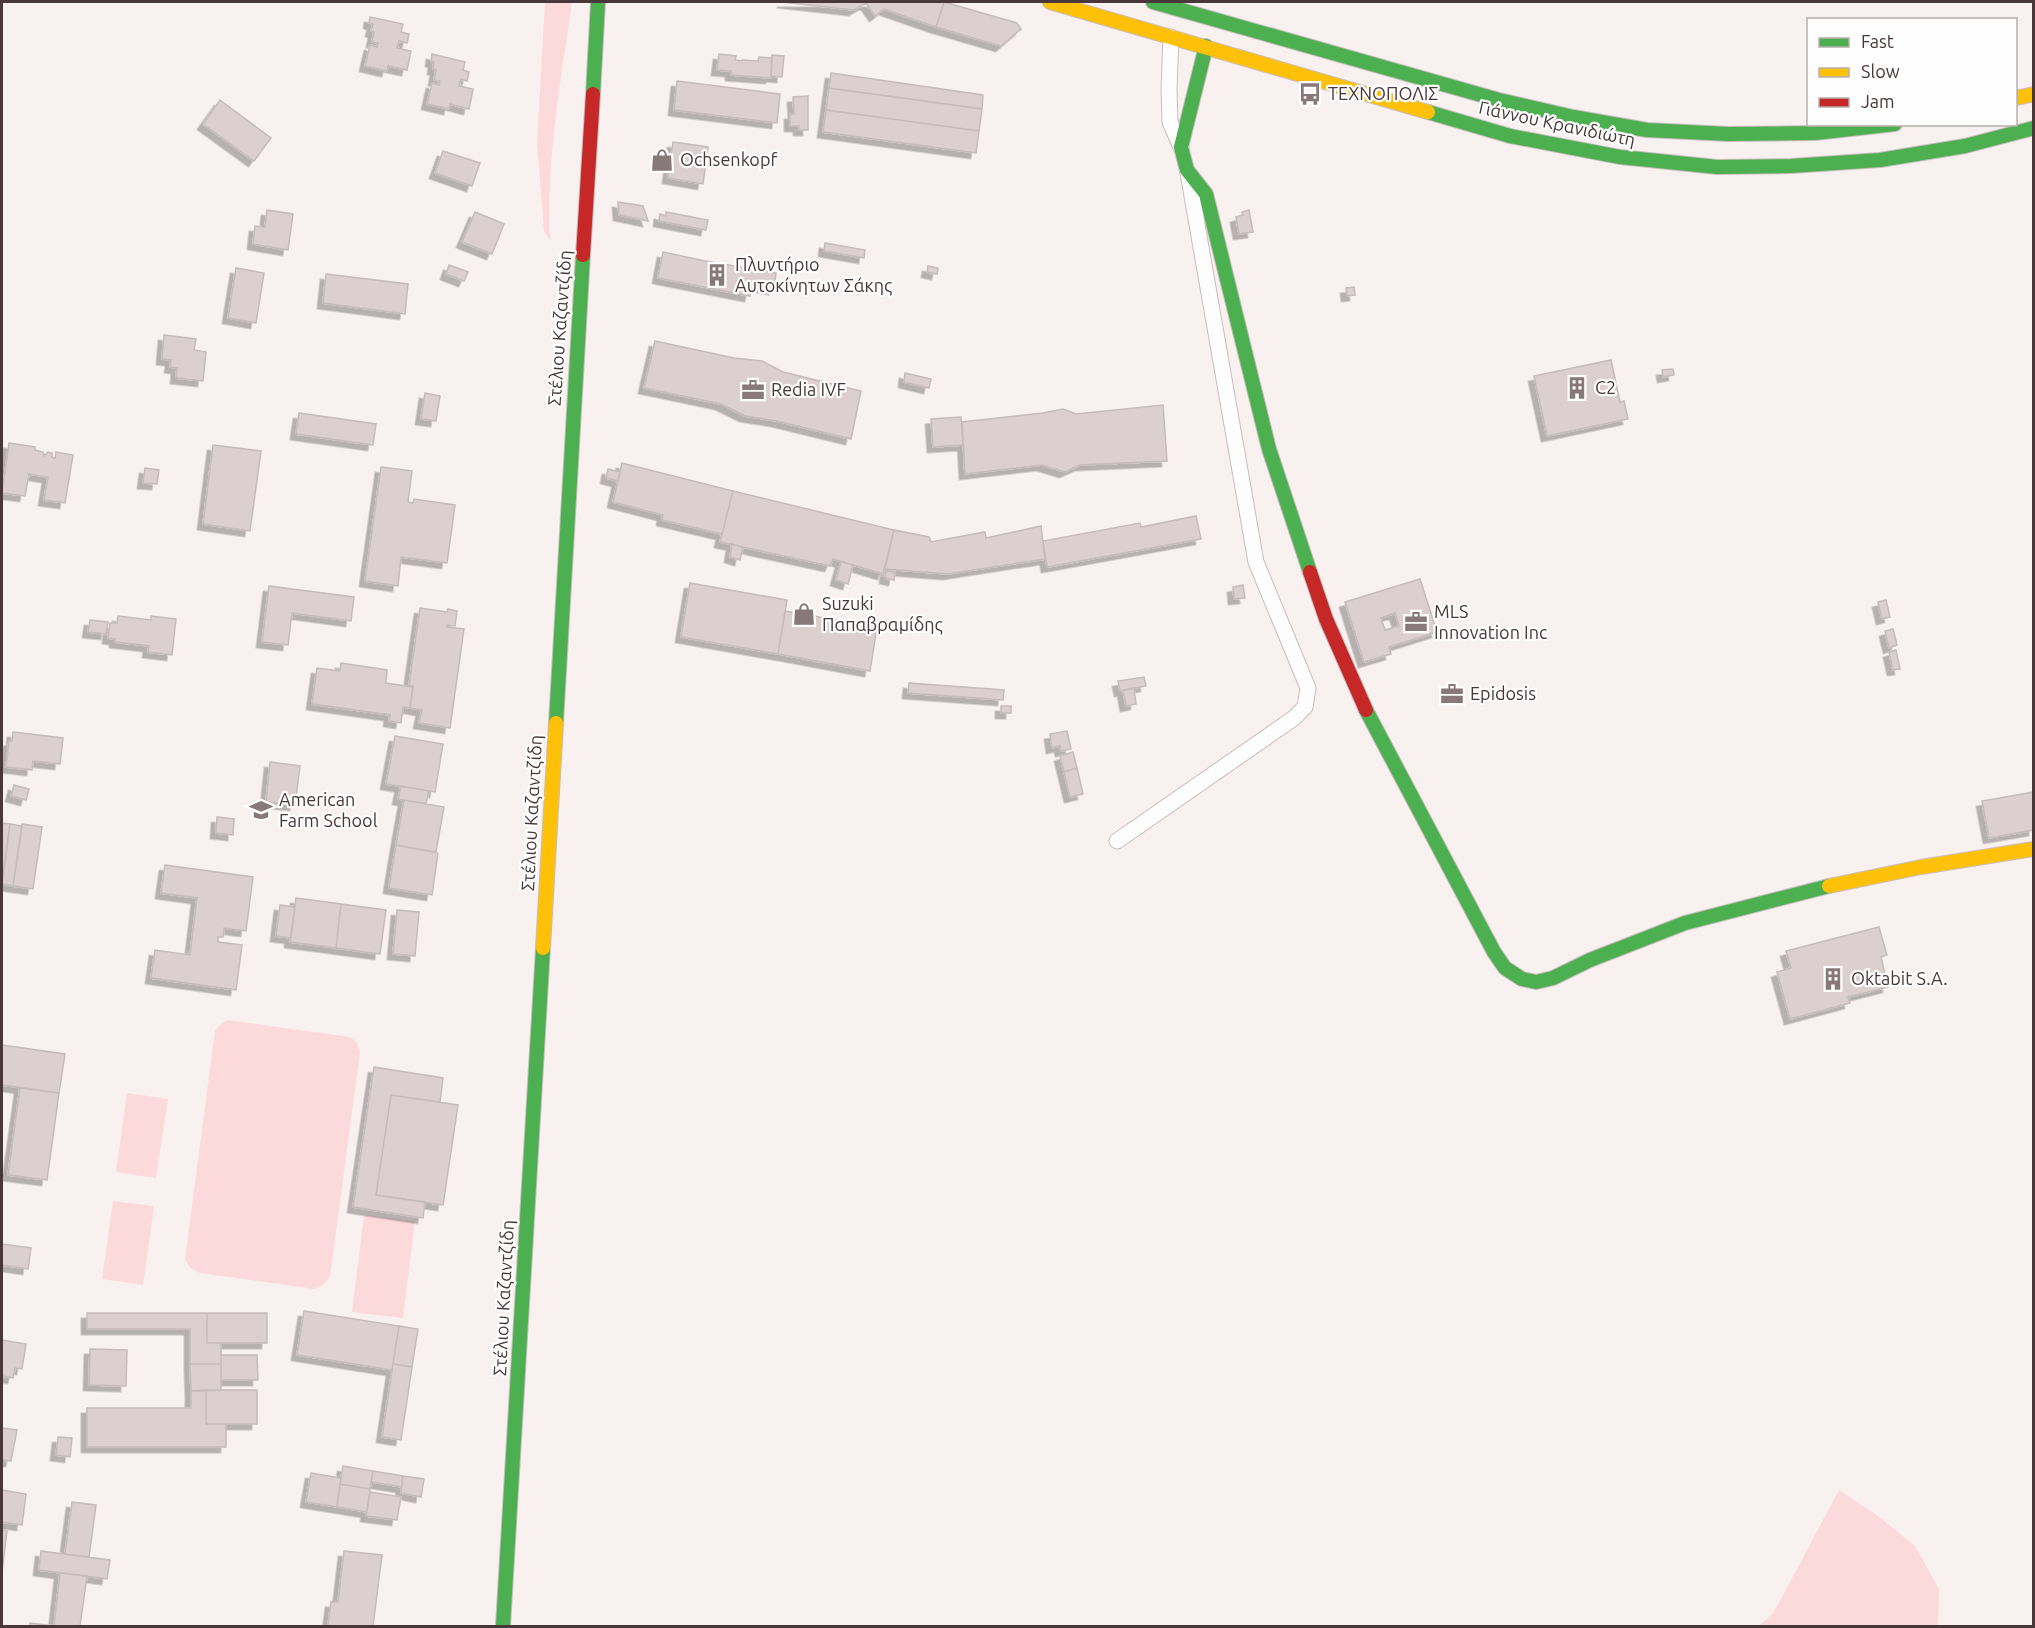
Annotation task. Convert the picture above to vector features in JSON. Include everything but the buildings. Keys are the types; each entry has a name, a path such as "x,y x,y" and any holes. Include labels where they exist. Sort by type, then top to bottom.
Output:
{"street":[{"name":"Στέλιου Καζαντζίδη","path":"503,1626 598,2"},
{"name":"Γιάννου Κρανιδιώτη","path":"1050,2 1510,136 1620,157 1706,166 1791,166 1880,160 1965,146 2034,128"},
{"name":"Γιάννου Κρανιδιώτη","path":"1160,2 1196,8 1308,47 1499,100 1573,117 1647,130 1728,134 1815,133 1878,126"},
{"path":"1117,841 1294,718 1305,707 1308,688 1256,562 1187,170 1181,147 1170,122 1171,37"},
{"path":"1181,147 1206,46"},
{"path":"2017,98 2034,94"},
{"path":"1187,170 1206,194 1269,449 1326,619 1359,697 1494,952 1505,968 1522,980 1536,982 1553,978 1590,960 1685,923 1798,893 1921,867 2034,849"}],"shaded area":[{"path":"545,2 572,2 552,150 550,240 544,231 537,142"},
{"path":"227,1020 350,1037 357,1043 360,1052 330,1277 315,1289 200,1273 190,1268 185,1259 215,1031"},
{"path":"127,1093 168,1099 156,1178 116,1172"},
{"path":"113,1201 154,1206 143,1285 102,1279"},
{"path":"364,1215 415,1221 403,1318 352,1312"},
{"path":"1839,1490 1878,1516 1915,1546 1939,1589 1938,1626 1759,1626 1774,1612"}],"traffic: fast":[{"path":"593,94 598,2"},
{"path":"1153,2 1499,100 1573,117 1647,130 1728,134 1815,133 1877,126"},
{"path":"1206,46 1181,147 1187,170 1206,194 1269,449 1310,572"},
{"path":"1428,112 1510,136 1620,157 1717,167 1791,166 1880,160 1965,146 2034,128"},
{"path":"556,723 583,255"},
{"path":"1366,710 1494,952 1505,968 1522,979 1536,982 1553,978 1590,960 1685,923 1829,886"},
{"path":"503,1626 543,948"}],"traffic: slow":[{"path":"1050,2 1428,112"},
{"path":"2017,98 2034,94"},
{"path":"543,948 556,723"},
{"path":"1829,886 1921,867 2034,849"}],"traffic: jam":[{"path":"583,255 593,94"},
{"path":"1310,572 1326,619 1366,710"}],"place":[{"name":"ΤΕΧΝΟΠΟΛΙΣ","path":"1310,94"},
{"name":"Ochsenkopf","path":"662,160"},
{"name":"Πλυντήριο Αυτοκίνητων Σάκης","path":"717,275"},
{"name":"C2","path":"1577,388"},
{"name":"Redia IVF","path":"753,390"},
{"name":"Suzuki Παπαβραμίδης","path":"804,614"},
{"name":"MLS Innovation Inc","path":"1416,622"},
{"name":"Epidosis","path":"1452,694"},
{"name":"American Farm School","path":"261,810"},
{"name":"Oktabit S.A.","path":"1833,979"}]}
